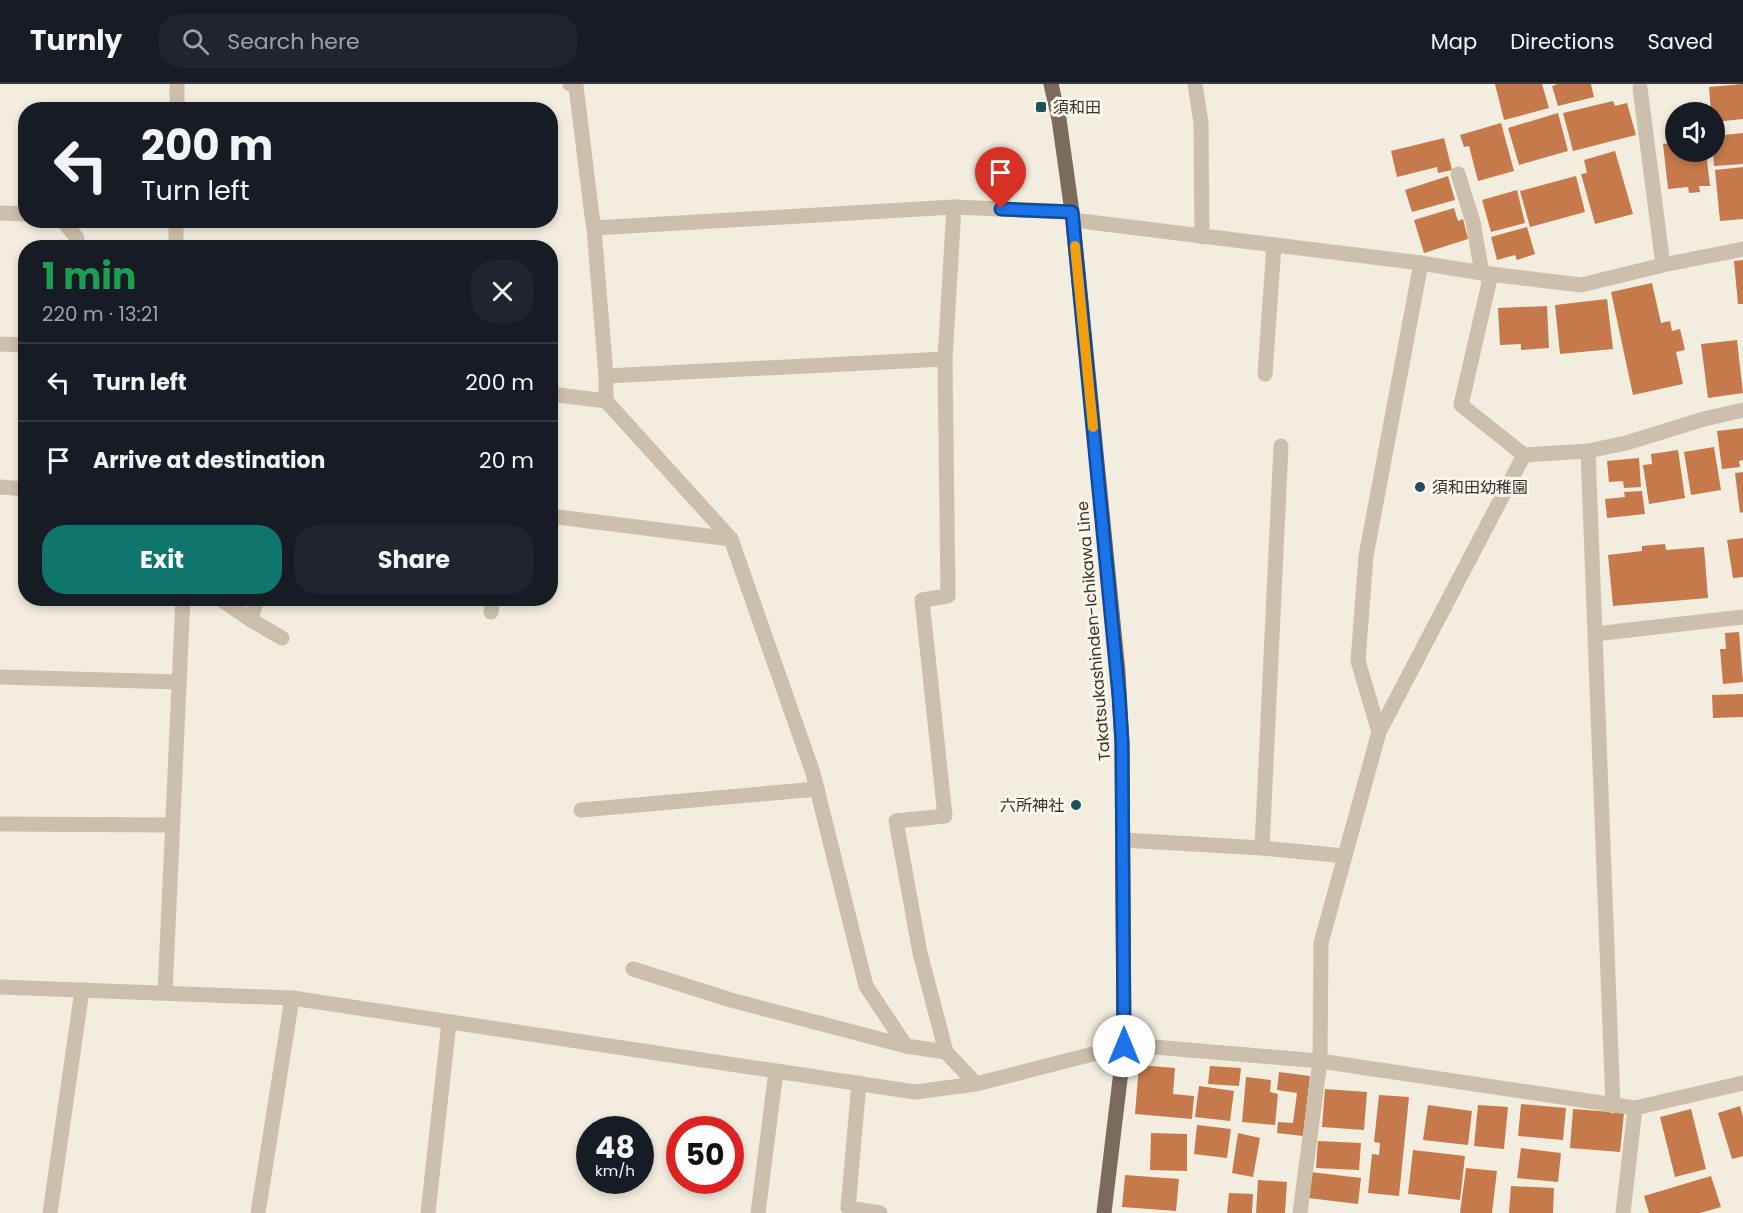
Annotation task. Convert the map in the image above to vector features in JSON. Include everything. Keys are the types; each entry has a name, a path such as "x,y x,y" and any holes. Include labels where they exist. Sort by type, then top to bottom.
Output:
{"main road":[{"name":"Takatsukashinden-Ichikawa Line","path":"1051,84 1059,119 1072,216 1118,672 1122,743 1124,1046 1104,1213"}],"street":[{"path":"177,84 177,102"},
{"path":"570,84 576,86 594,228 606,401"},
{"path":"1195,84 1201,123 1202,237"},
{"path":"1640,88 1663,265"},
{"path":"1458,174 1487,274 1461,405 1524,455 1588,451 1626,443 1704,419 1743,410"},
{"path":"594,228 954,207 1072,216 1202,237 1581,285 1743,249"},
{"path":"954,207 945,359 948,596 922,600 945,816 896,821 920,952 946,1052 976,1084"},
{"path":"0,213 18,214"},
{"path":"69,228 77,240"},
{"path":"1265,374 1274,245"},
{"path":"1379,732 1358,661 1366,556 1421,263"},
{"path":"0,344 18,345"},
{"path":"606,376 945,359"},
{"path":"558,395 606,401 731,539 813,773 866,986 906,1046"},
{"path":"1262,848 1281,446"},
{"path":"1588,451 1613,1106"},
{"path":"1300,1213 1320,1061 1321,943 1379,732 1524,455"},
{"path":"0,487 18,488"},
{"path":"558,517 731,539"},
{"path":"165,993 183,606"},
{"path":"231,606 282,638"},
{"path":"251,620 255,606"},
{"path":"1595,634 1743,617"},
{"path":"0,677 179,682"},
{"path":"581,810 817,789"},
{"path":"0,824 172,825"},
{"path":"1123,840 1262,848 1345,856"},
{"path":"633,969 731,1000 906,1046 946,1052"},
{"path":"0,987 292,998 915,1092 976,1084 1124,1046 1320,1061 1635,1108 1743,1083"},
{"path":"50,1213 82,990"},
{"path":"258,1213 292,998"},
{"path":"428,1213 449,1022"},
{"path":"758,1213 776,1071"},
{"path":"859,1083 848,1208 880,1213"},
{"path":"1623,1213 1635,1108"}],"building":[{"path":"1495,84 1542,84 1549,108 1504,120"},
{"path":"1591,84 1594,97 1558,106 1552,86"},
{"path":"1743,84 1743,119 1725,121 1725,102 1710,102 1709,87"},
{"path":"1613,101 1615,106 1627,103 1636,135 1573,151 1563,113"},
{"path":"1558,113 1568,151 1519,165 1508,128"},
{"path":"1501,123 1514,171 1478,181 1469,146 1464,147 1460,135"},
{"path":"1743,133 1743,164 1714,166 1714,162 1725,162 1725,135"},
{"path":"1444,138 1452,170 1438,173 1437,167 1397,177 1391,151"},
{"path":"1615,151 1633,214 1595,224 1581,174 1587,173 1584,160"},
{"path":"1665,162 1707,162 1710,186 1699,186 1700,192 1689,193 1688,187 1668,189"},
{"path":"1743,167 1743,219 1720,221 1715,170"},
{"path":"1448,176 1455,200 1412,212 1405,190"},
{"path":"1576,176 1585,212 1530,227 1520,191"},
{"path":"1517,190 1525,223 1491,232 1482,200"},
{"path":"1454,208 1458,221 1463,219 1468,239 1424,253 1414,220"},
{"path":"1527,227 1535,254 1517,260 1515,255 1497,260 1491,237"},
{"path":"1743,260 1743,304 1738,304 1734,261"},
{"path":"1652,283 1661,323 1670,321 1672,331 1680,329 1685,350 1676,352 1683,384 1633,395 1611,292"},
{"path":"1607,299 1613,349 1560,354 1555,305"},
{"path":"1547,306 1549,348 1521,350 1521,344 1500,345 1498,308"},
{"path":"1737,340 1743,393 1708,398 1701,344"},
{"path":"1743,428 1743,460 1739,461 1740,467 1722,469 1717,431"},
{"path":"1714,447 1721,490 1691,495 1684,452"},
{"path":"1678,450 1685,498 1649,504 1643,465 1652,464 1651,454"},
{"path":"1639,458 1641,487 1624,488 1623,481 1609,482 1607,461"},
{"path":"1743,472 1743,512 1740,513 1735,473"},
{"path":"1642,491 1645,514 1607,518 1605,499 1625,497 1624,492"},
{"path":"1743,538 1743,577 1733,578 1727,540"},
{"path":"1665,544 1666,550 1704,547 1708,598 1613,606 1608,555 1642,551 1642,546"},
{"path":"1739,632 1743,682 1723,684 1720,649 1726,649 1725,633"},
{"path":"1743,694 1743,717 1713,718 1712,695"},
{"path":"1139,1065 1175,1068 1173,1094 1194,1096 1192,1119 1135,1114"},
{"path":"1210,1066 1241,1068 1239,1086 1208,1084"},
{"path":"1279,1072 1310,1076 1303,1136 1277,1133 1278,1122 1293,1123 1297,1093 1277,1090"},
{"path":"1246,1077 1271,1080 1270,1092 1278,1094 1275,1125 1242,1122"},
{"path":"1199,1086 1234,1091 1230,1121 1195,1117"},
{"path":"1325,1089 1367,1092 1364,1130 1322,1127"},
{"path":"1379,1095 1409,1097 1399,1196 1368,1193 1372,1154 1379,1155 1380,1143 1374,1142"},
{"path":"1521,1104 1566,1108 1563,1140 1518,1136"},
{"path":"1428,1105 1472,1111 1468,1145 1423,1140"},
{"path":"1478,1105 1508,1107 1504,1149 1474,1146"},
{"path":"1740,1106 1743,1117 1743,1156 1732,1159 1718,1113"},
{"path":"1573,1109 1624,1113 1620,1152 1570,1148"},
{"path":"1691,1109 1706,1169 1675,1177 1660,1117"},
{"path":"1197,1125 1231,1129 1227,1158 1194,1154"},
{"path":"1151,1133 1187,1134 1187,1171 1150,1170"},
{"path":"1238,1133 1260,1138 1253,1177 1232,1173"},
{"path":"1318,1141 1361,1143 1359,1170 1316,1168"},
{"path":"1521,1148 1561,1153 1558,1182 1517,1178"},
{"path":"1413,1150 1465,1156 1460,1200 1408,1194"},
{"path":"1466,1168 1497,1171 1492,1213 1460,1213"},
{"path":"1310,1172 1361,1178 1358,1204 1308,1198"},
{"path":"1125,1175 1179,1179 1176,1211 1122,1207"},
{"path":"1711,1176 1721,1207 1700,1213 1649,1213 1644,1196"},
{"path":"1258,1180 1287,1182 1285,1213 1256,1213"},
{"path":"1511,1186 1554,1188 1553,1213 1509,1213"},
{"path":"1229,1193 1253,1194 1252,1213 1227,1213"}],"slow traffic":[{"path":"1075,246 1093,427"}],"place":[{"name":"須和田","path":"1041,107"},
{"name":"須和田幼稚園","path":"1420,487"},
{"name":"六所神社","path":"1076,805"}],"route":[{"path":"1001,209 1072,212 1118,672 1122,743 1124,1046"}]}
